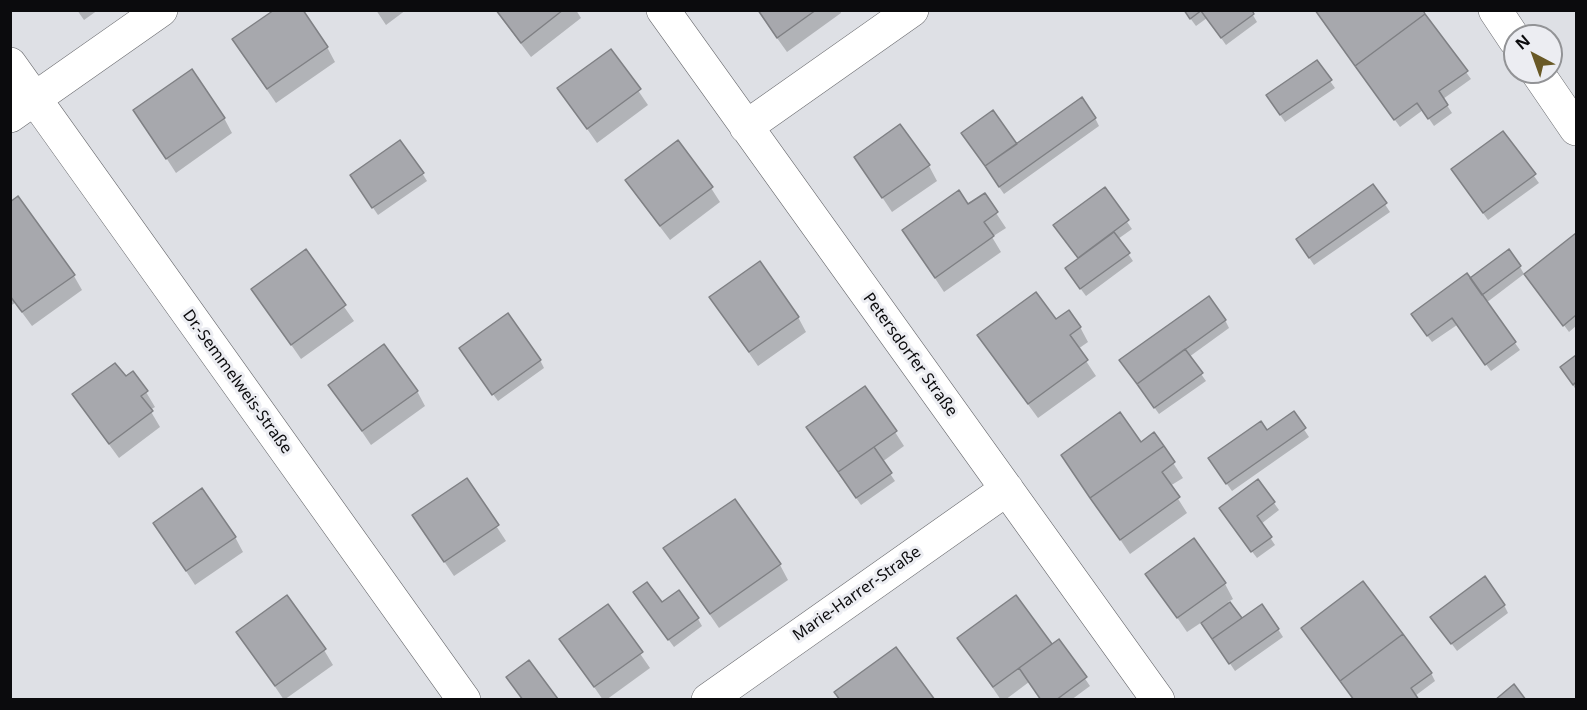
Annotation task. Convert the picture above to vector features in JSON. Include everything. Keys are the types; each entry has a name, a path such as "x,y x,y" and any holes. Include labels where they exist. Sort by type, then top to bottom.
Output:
{"street":[{"path":"23,107 161,10"},
{"name":"Petersdorfer Straße","path":"663,10 1158,699"},
{"path":"746,127 912,10"},
{"path":"1495,10 1504,24"},
{"name":"Dr.-Semmelweis-Straße","path":"10,63 23,107 464,699"},
{"path":"1545,84 1576,129"},
{"name":"Marie-Harrer-Straße","path":"708,699 1007,489"}],"building":[{"path":"274,10 303,10 328,47 267,89 232,39"},
{"path":"496,10 563,10 521,43"},
{"path":"758,10 816,10 777,38"},
{"path":"1184,10 1202,10 1190,19"},
{"path":"1252,10 1254,14 1221,38 1201,11"},
{"path":"1315,10 1423,10 1425,14 1355,66"},
{"path":"1425,14 1468,71 1439,91 1448,105 1428,119 1417,103 1394,120 1355,66"},
{"path":"611,49 641,89 587,129 557,88"},
{"path":"1317,60 1332,80 1280,115 1266,95"},
{"path":"192,69 225,118 166,159 133,110"},
{"path":"1082,97 1096,118 999,187 985,166"},
{"path":"993,110 1017,144 985,166 961,133"},
{"path":"900,124 930,165 882,198 854,157"},
{"path":"1503,131 1536,174 1483,213 1451,169"},
{"path":"400,140 424,173 372,208 350,175"},
{"path":"678,140 713,187 660,226 625,180"},
{"path":"1373,184 1387,203 1309,258 1296,239"},
{"path":"1105,187 1129,220 1078,258 1053,225"},
{"path":"959,190 968,204 985,193 998,212 984,222 994,236 935,278 902,230"},
{"path":"18,196 75,275 22,312 10,296 10,202"},
{"path":"1114,232 1130,253 1080,289 1065,268"},
{"path":"1576,233 1576,315 1563,326 1524,274"},
{"path":"306,249 346,305 291,345 251,289"},
{"path":"1509,249 1521,266 1482,295 1470,278"},
{"path":"760,261 799,317 749,352 709,297"},
{"path":"1467,273 1516,342 1485,365 1452,318 1427,336 1411,314"},
{"path":"1036,292 1056,319 1069,310 1081,327 1070,335 1088,360 1028,404 977,335"},
{"path":"1209,296 1226,320 1137,384 1119,360"},
{"path":"508,313 541,360 492,395 459,348"},
{"path":"384,344 418,391 362,431 328,385"},
{"path":"1185,349 1203,373 1154,408 1137,384"},
{"path":"1576,355 1576,382 1573,385 1560,367"},
{"path":"115,363 126,376 133,371 148,391 141,396 153,411 109,444 72,394"},
{"path":"865,386 897,431 838,472 806,427"},
{"path":"1294,411 1306,428 1226,484 1208,458 1261,421 1267,430"},
{"path":"1120,412 1141,442 1154,432 1164,446 1090,498 1061,455"},
{"path":"1164,446 1175,462 1162,472 1180,497 1120,540 1090,498"},
{"path":"874,447 892,473 856,498 838,472"},
{"path":"467,478 499,525 444,562 412,515"},
{"path":"1258,479 1275,502 1257,516 1272,537 1251,552 1219,508"},
{"path":"202,488 236,537 186,571 153,523"},
{"path":"735,499 781,564 710,614 663,548"},
{"path":"1194,538 1226,583 1177,618 1145,574"},
{"path":"1485,576 1505,605 1451,644 1430,617"},
{"path":"1363,581 1403,634 1340,681 1301,628"},
{"path":"647,582 662,602 679,590 699,618 668,640 633,592"},
{"path":"287,595 326,649 275,686 236,632"},
{"path":"1016,595 1052,644 993,687 957,638"},
{"path":"1230,602 1242,618 1212,639 1201,623"},
{"path":"608,604 643,652 594,687 559,639"},
{"path":"1262,604 1279,629 1229,664 1212,639"},
{"path":"1403,634 1432,673 1411,688 1419,700 1354,700 1340,681"},
{"path":"1059,639 1087,677 1056,700 1041,700 1019,668"},
{"path":"896,647 935,700 840,700 834,692"},
{"path":"529,660 558,700 523,700 506,677"},
{"path":"1514,684 1526,700 1495,700"}]}
